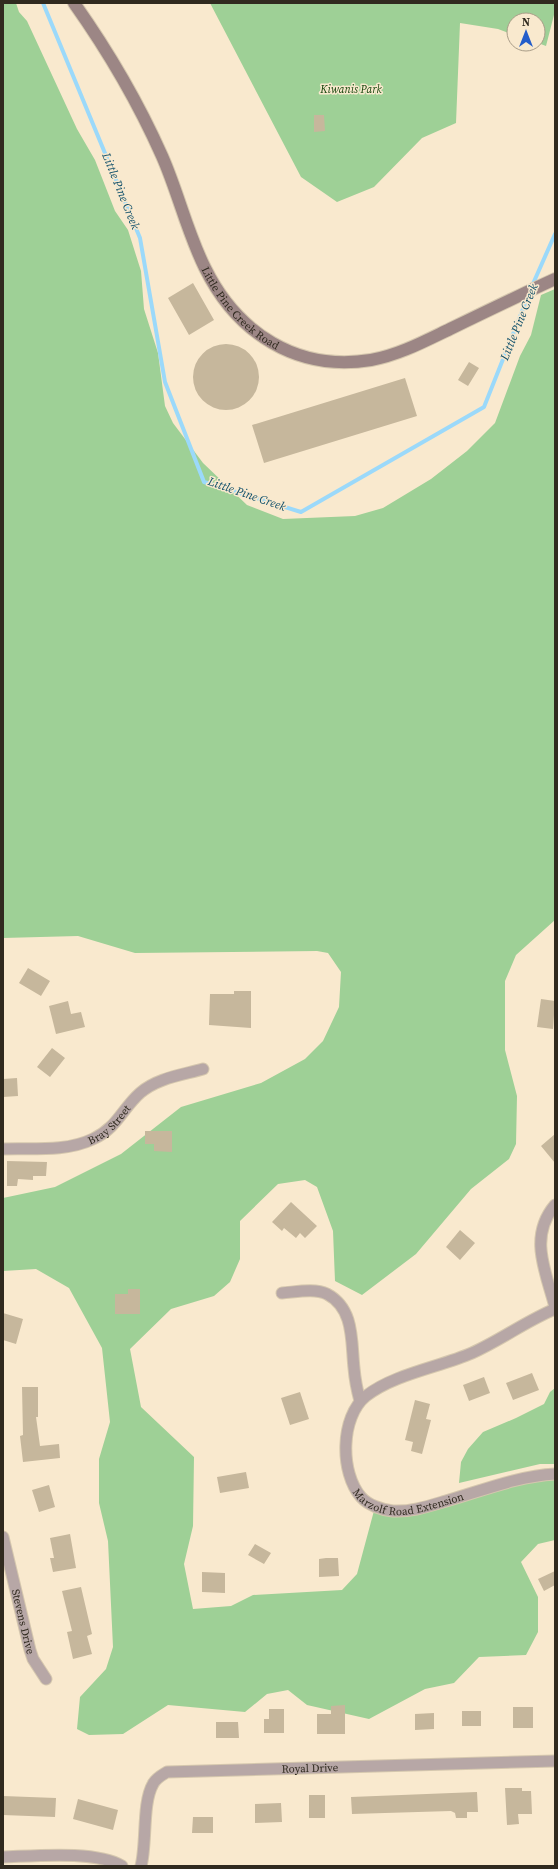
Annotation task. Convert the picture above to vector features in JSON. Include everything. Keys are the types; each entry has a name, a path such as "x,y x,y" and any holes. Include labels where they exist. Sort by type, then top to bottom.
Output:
{"street":[{"name":"Little Pine Creek Road","path":"74,3 119,72 144,117 163,159 200,256 216,288 239,318 274,345 292,353 320,361 337,363 372,360 422,342 555,279"},
{"name":"Bray Street","path":"3,1149 68,1147 94,1139 110,1130 131,1102 151,1085 203,1069"},
{"path":"555,1205 544,1221 540,1240 544,1270 555,1308"},
{"path":"282,1293 316,1291 327,1294 340,1305 349,1320 352,1334 354,1368 360,1401"},
{"name":"Marzolf Road Extension","path":"555,1308 471,1353 407,1376 379,1388 360,1401 349,1421 346,1434 348,1470 354,1486 360,1496 375,1507 392,1511 408,1510 524,1479 555,1474"},
{"name":"Stevens Drive","path":"3,1537 30,1650 37,1666 46,1679"},
{"name":"Royal Drive","path":"141,1866 144,1853 147,1804 150,1793 157,1779 167,1772 555,1761"},
{"path":"3,1857 46,1856 106,1859 122,1866"}],"green space":[{"path":"3,3 16,3 19,12 27,21 77,129 95,160 115,211 128,230 141,271 144,309 158,353 165,406 173,423 203,463 247,505 283,519 355,516 383,508 431,479 467,451 495,423 520,356 531,335 541,295 555,289 555,920 516,955 505,981 505,1050 517,1096 516,1144 509,1159 471,1189 416,1254 362,1295 335,1281 333,1231 317,1187 305,1180 278,1184 240,1221 240,1259 230,1282 214,1296 171,1309 130,1349 141,1407 194,1457 193,1526 184,1564 193,1609 231,1606 253,1595 342,1590 357,1574 375,1507 392,1511 555,1474 555,1540 538,1544 521,1562 538,1597 538,1632 526,1655 479,1657 454,1683 425,1689 369,1719 307,1705 288,1690 267,1694 245,1712 168,1705 123,1734 89,1735 77,1729 80,1697 106,1669 113,1647 108,1541 99,1503 99,1459 110,1422 102,1348 69,1288 36,1269 3,1271 3,1198 55,1187 121,1154 181,1107 261,1083 305,1059 323,1041 339,1007 341,972 328,953 317,951 135,953 78,936 3,938"},
{"name":"Kiwanis Park","path":"210,3 555,3 555,11 546,46 546,12 506,12 506,32 498,29 460,23 456,123 422,138 374,187 337,202 301,177"},
{"path":"555,1388 555,1464 540,1464 459,1483 461,1462 468,1449 483,1432 544,1404 550,1392"}],"building":[{"path":"314,115 324,115 325,131 314,132"},
{"path":"193,283 214,320 189,335 168,298"},
{"path":"226,344 239,347 249,354 256,364 259,377 256,390 249,400 239,407 226,410 213,407 203,400 196,390 193,377 196,364 203,354 213,347"},
{"path":"469,362 479,368 468,386 458,380"},
{"path":"405,378 417,416 264,463 252,425"},
{"path":"28,968 50,981 41,996 19,983"},
{"path":"234,991 251,991 251,1028 209,1025 210,994 234,994"},
{"path":"541,999 555,1001 553,1029 537,1027"},
{"path":"68,1001 71,1014 81,1012 85,1027 56,1034 49,1006"},
{"path":"52,1048 65,1058 50,1077 37,1067"},
{"path":"17,1078 18,1096 3,1097 3,1079"},
{"path":"145,1131 172,1131 172,1152 154,1151 154,1144 145,1144"},
{"path":"555,1134 555,1163 541,1146"},
{"path":"7,1161 47,1162 46,1176 33,1176 33,1180 18,1179 17,1186 7,1186"},
{"path":"291,1202 317,1226 305,1238 300,1233 296,1238 284,1228 282,1231 272,1222"},
{"path":"460,1230 475,1243 460,1260 446,1247"},
{"path":"128,1289 140,1289 140,1314 115,1314 115,1294 128,1294"},
{"path":"3,1313 23,1319 16,1344 3,1340"},
{"path":"532,1373 539,1390 513,1400 506,1383"},
{"path":"484,1377 490,1393 469,1401 463,1385"},
{"path":"22,1387 38,1387 38,1417 36,1417 40,1446 59,1444 60,1458 23,1462 20,1436 23,1435"},
{"path":"300,1392 309,1419 290,1425 281,1398"},
{"path":"415,1400 430,1404 426,1419 431,1420 422,1454 411,1451 413,1442 405,1440"},
{"path":"246,1472 249,1488 220,1493 217,1477"},
{"path":"49,1485 55,1507 39,1512 32,1490"},
{"path":"70,1534 76,1568 53,1572 50,1558 54,1558 50,1538"},
{"path":"255,1544 271,1553 264,1564 248,1555"},
{"path":"338,1558 339,1576 319,1577 319,1559"},
{"path":"555,1571 555,1585 544,1591 538,1579"},
{"path":"202,1572 225,1573 225,1593 202,1592"},
{"path":"81,1587 92,1634 87,1636 92,1654 73,1659 67,1632 72,1631 62,1591"},
{"path":"345,1705 345,1734 317,1734 317,1714 331,1714 331,1706"},
{"path":"513,1707 533,1707 533,1728 513,1728"},
{"path":"269,1709 284,1709 284,1733 264,1733 264,1719 269,1719"},
{"path":"462,1711 481,1711 481,1726 462,1726"},
{"path":"434,1713 434,1729 415,1730 415,1714"},
{"path":"216,1722 238,1722 239,1738 216,1738"},
{"path":"505,1788 522,1788 522,1791 531,1791 532,1814 518,1814 519,1824 507,1825"},
{"path":"477,1792 478,1812 467,1812 467,1818 456,1818 455,1813 451,1811 352,1814 351,1797"},
{"path":"309,1795 325,1795 325,1818 309,1818"},
{"path":"3,1796 56,1798 55,1817 3,1815"},
{"path":"78,1799 118,1810 113,1830 73,1819"},
{"path":"281,1803 282,1822 255,1823 255,1804"},
{"path":"193,1817 213,1817 213,1833 192,1833"}],"waterway":[{"name":"Little Pine Creek","path":"43,3 140,238 165,382 204,482 301,512 484,407 529,294"},
{"name":"Little Pine Creek","path":"532,286 555,234"}]}
